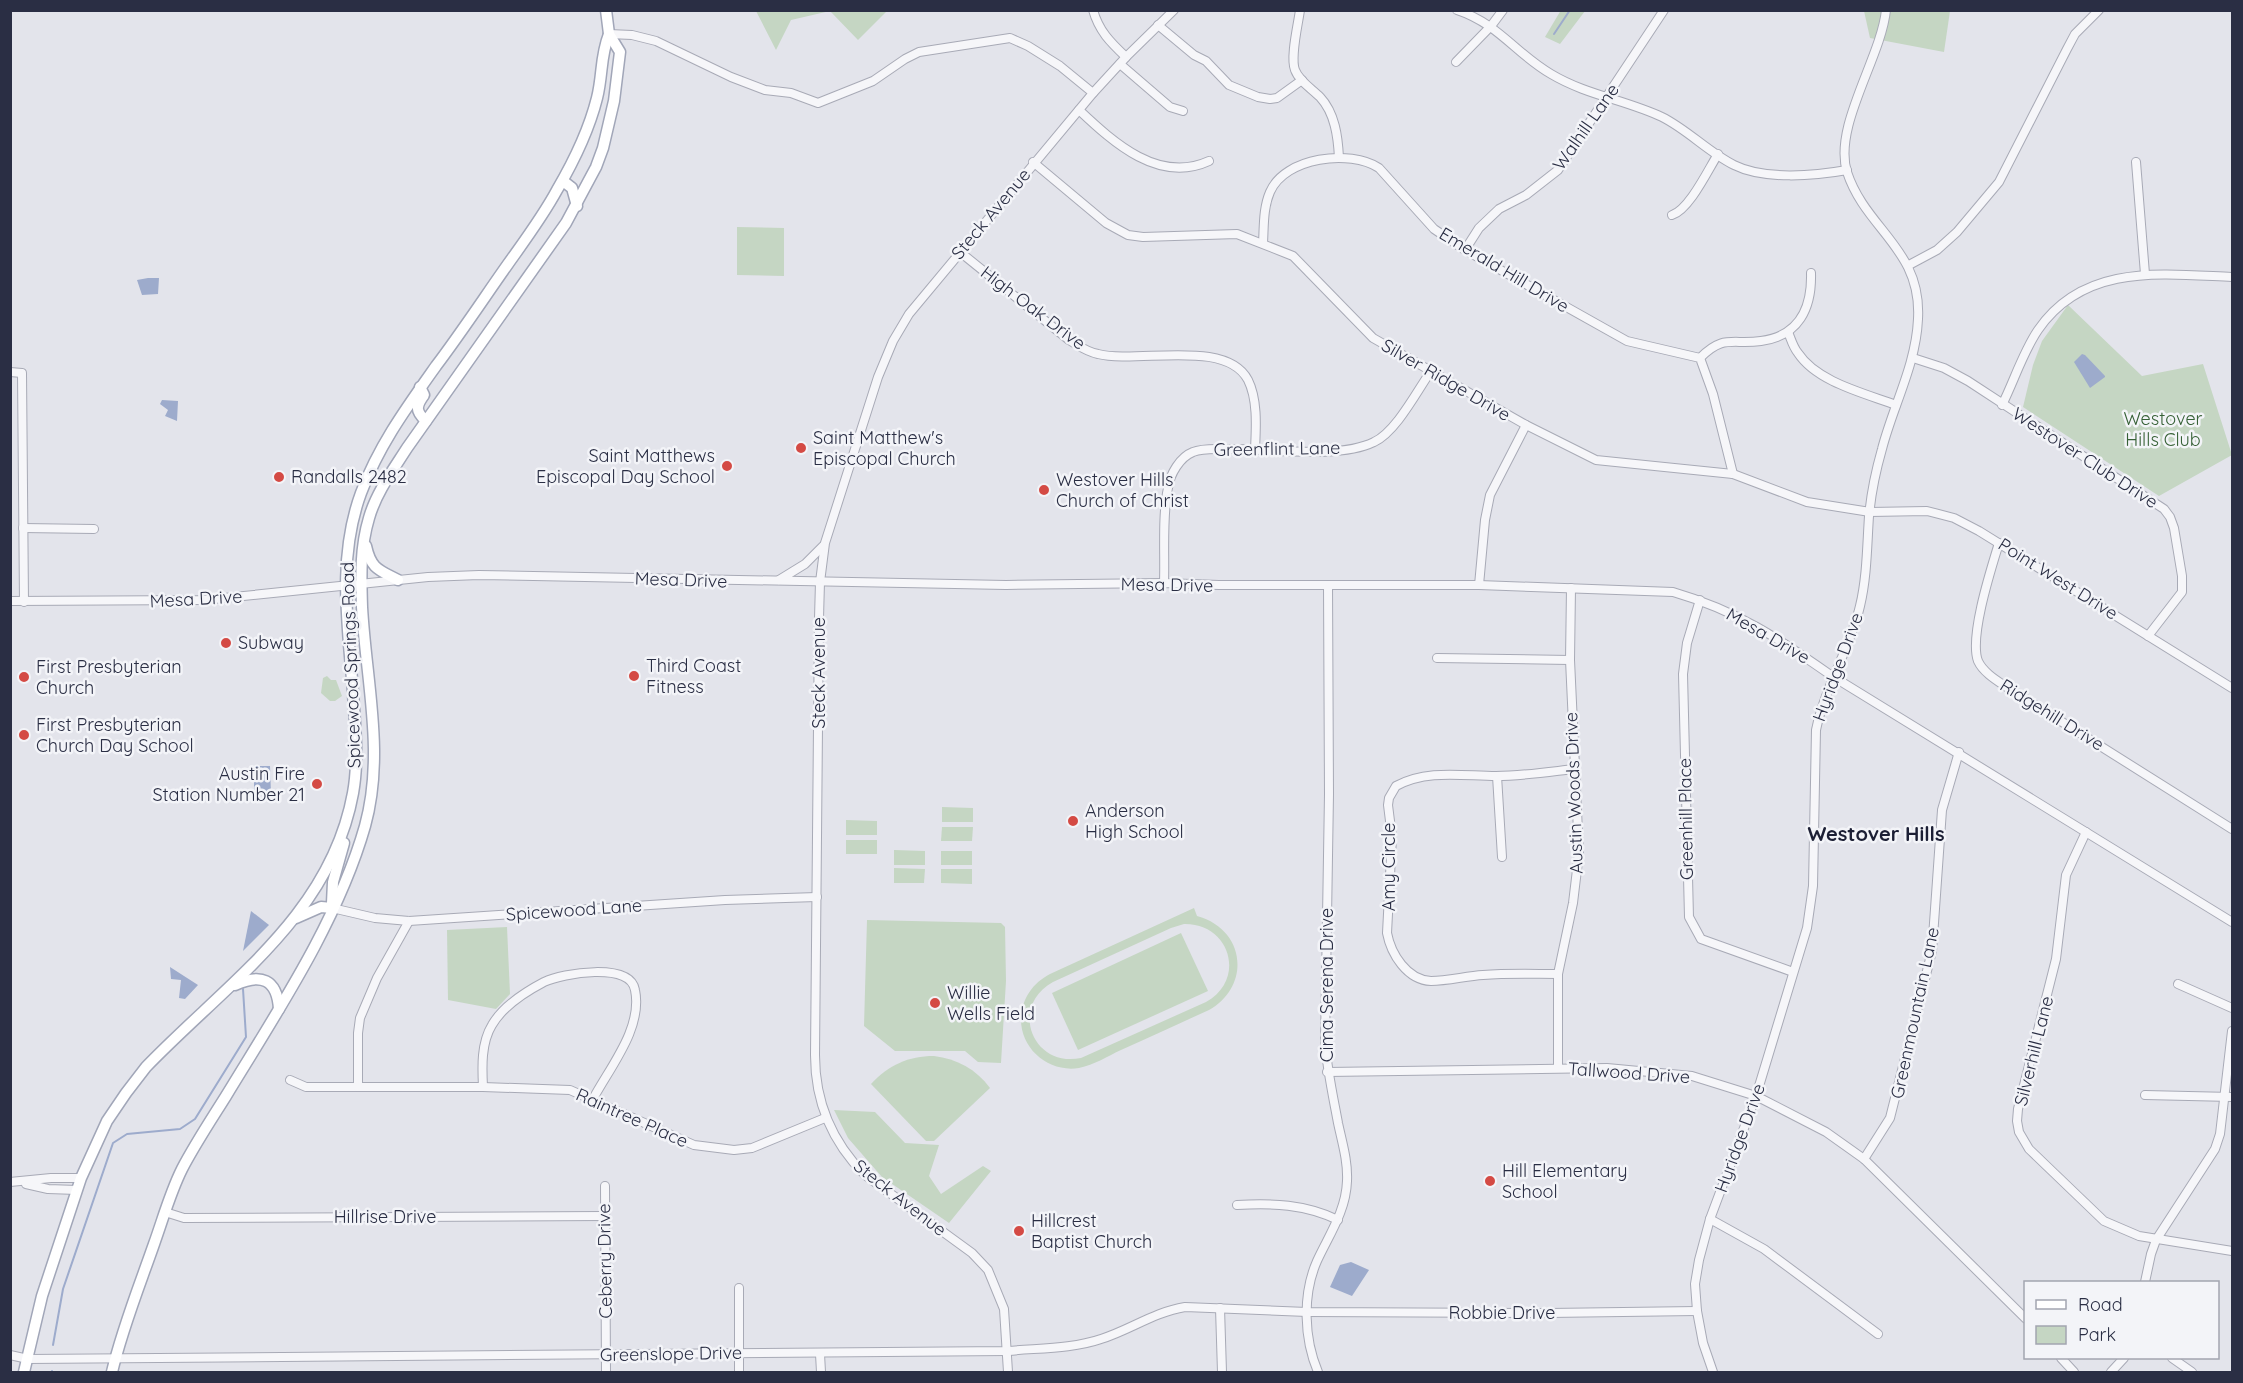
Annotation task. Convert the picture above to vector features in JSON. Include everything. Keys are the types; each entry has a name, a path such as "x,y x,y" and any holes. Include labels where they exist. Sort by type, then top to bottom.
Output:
{"main road":[{"name":"Spicewood Springs Road","path":"112,1372 123,1331 182,1170 305,964 333,908 365,826 375,770 375,741 365,650 361,584 364,536 376,499 390,474 577,206 603,148 614,101 620,52 609,34 606,10"},
{"name":"Spicewood Springs Road","path":"24,1372 33,1326 77,1190 107,1121 126,1093 167,1046 272,944 294,919 327,870 346,822 354,785 356,741 346,585 349,534 360,495 387,435 542,215 562,181 592,116 601,76 602,52 609,34"},
{"path":"562,181 572,188 577,206"},
{"path":"420,387 424,395 417,411 426,420"},
{"path":"364,536 372,564 398,580"},
{"path":"333,908 333,882 344,850 346,822"},
{"path":"315,891 333,908"},
{"path":"294,919 321,907 333,908"},
{"path":"225,990 253,978 264,980 270,983 276,993 279,1010"}],"street":[{"path":"1093,10 1097,24 1123,60 1170,107 1183,111"},
{"name":"Steck Avenue","path":"1008,1372 1004,1309 988,1270 972,1253 866,1176 843,1150 825,1118 817,1088 815,1070 820,582 825,543 858,436 893,341 909,314 1033,162 1093,93 1174,10"},
{"path":"1300,10 1294,60 1295,71 1322,100 1330,113 1336,129 1339,158"},
{"path":"1457,10 1491,26 1549,74 1577,88 1660,117 1683,129 1734,165 1768,175 1815,174 1847,170"},
{"path":"1456,62 1491,26 1503,10"},
{"name":"Walhill Lane","path":"1465,250 1479,228 1499,209 1526,195 1558,170 1664,10"},
{"name":"Hyridge Drive","path":"1713,1372 1703,1343 1697,1311 1695,1284 1697,1272 1710,1219 1756,1096 1807,928 1814,886 1816,730 1821,706 1860,608 1870,512 1882,450 1913,358 1918,321 1919,300 1908,265 1870,215 1847,170 1847,131 1882,31 1886,10"},
{"path":"1908,265 1937,250 1957,232 1999,182 2071,42 2081,27 2099,10"},
{"path":"1158,26 1194,55 1206,61 1229,85 1258,97 1277,98 1302,80"},
{"path":"609,34 632,35 656,41 765,90 791,93 818,102 873,81 919,52 1010,38 1028,46 1060,66 1093,93"},
{"path":"1079,110 1127,152 1154,163 1184,169 1198,167 1209,161"},
{"path":"1672,215 1679,213 1688,202 1718,154"},
{"name":"Emerald Hill Drive","path":"1263,243 1266,207 1270,191 1280,178 1305,163 1339,158 1372,163 1434,229 1465,250 1627,342 1700,358"},
{"name":"Silver Ridge Drive","path":"1033,162 1106,223 1128,235 1143,237 1237,234 1293,256 1373,338 1526,425 1596,460 1733,474 1807,502 1870,512"},
{"path":"2136,162 2145,273"},
{"name":"High Oak Drive","path":"960,252 1084,350 1099,355 1118,356 1208,356 1224,359 1233,365 1247,378 1251,388 1256,424 1255,449"},
{"path":"1733,474 1713,394 1700,358 1719,344 1729,340 1760,341 1788,332 1806,309 1811,291 1811,273"},
{"path":"2002,405 2037,331 2057,307 2085,289 2104,282 2145,273 2232,277"},
{"path":"1788,332 1796,352 1820,375 1896,405"},
{"name":"Westover Club Drive","path":"1913,358 1944,368 2156,503 2170,517 2182,576 2182,592 2148,636"},
{"name":"Greenflint Lane","path":"1164,583 1168,488 1173,472 1182,460 1193,452 1255,449 1336,451 1364,446 1377,441 1395,424 1431,371"},
{"path":"10,372 22,373 24,602"},
{"path":"1479,585 1485,520 1490,495 1526,425"},
{"name":"Point West Drive","path":"1870,512 1927,511 1967,524 2232,688"},
{"path":"23,528 94,529"},
{"path":"776,582 805,564 825,543"},
{"name":"Ridgehill Drive","path":"1999,543 1988,579 1977,635 1978,661 1982,668 2005,686 2232,829"},
{"name":"Mesa Drive","path":"10,601 204,600 398,580 479,575 1006,585 1164,583 1479,585 1673,592 1700,600 1741,617 1768,632 1832,676 2232,922"},
{"name":"Cima Serena Drive","path":"1318,1372 1310,1347 1307,1312 1309,1285 1316,1263 1345,1202 1348,1169 1327,1072 1325,1008 1329,794 1328,585"},
{"name":"Austin Woods Drive","path":"1558,1068 1558,974 1578,876 1570,660 1571,588"},
{"name":"Greenhill Place","path":"1700,600 1687,643 1683,674 1689,917 1701,939 1793,972"},
{"path":"1437,658 1570,660"},
{"name":"Greenmountain Lane","path":"1864,1159 1890,1118 1932,951 1942,810 1959,752"},
{"name":"Amy Circle","path":"1558,974 1482,975 1430,981 1409,972 1398,960 1389,944 1392,837 1388,805 1396,786 1426,776 1450,774 1497,776 1574,770"},
{"path":"1497,776 1502,857"},
{"name":"Silverhill Lane","path":"2086,832 2066,875 2056,959 2018,1109 2019,1132 2029,1149 2104,1221 2139,1236 2156,1240 2232,1251"},
{"name":"Spicewood Lane","path":"333,908 375,918 409,921 725,900 817,897"},
{"path":"358,1088 360,1018 377,978 409,921"},
{"path":"483,1088 482,1064 486,1037 503,1011 545,982 562,975 615,973 624,975 635,988 634,1020 593,1099"},
{"path":"2178,984 2232,1008"},
{"path":"2145,1281 2156,1240 2215,1149 2228,1096 2232,1031"},
{"name":"Tallwood Drive","path":"1327,1072 1607,1068 1692,1076 1756,1096 1826,1132 1864,1159 2024,1318"},
{"name":"Raintree Place","path":"290,1080 306,1087 564,1089 593,1099 693,1145 723,1150 752,1148 825,1118"},
{"path":"2145,1095 2228,1096"},
{"path":"15,1182 51,1178 81,1178"},
{"path":"15,1182 48,1189 77,1190"},
{"name":"Ceberry Drive","path":"605,1186 606,1372"},
{"path":"1237,1205 1262,1204 1309,1208 1338,1220"},
{"name":"Hillrise Drive","path":"165,1212 184,1218 605,1216"},
{"path":"1710,1219 1764,1249 1878,1334"},
{"path":"738,1288 739,1372"},
{"name":"Greenslope Drive","path":"10,1354 28,1359 1008,1351 1067,1346 1100,1339 1166,1311 1185,1307 1307,1312"},
{"path":"1220,1308 1222,1372"},
{"name":"Robbie Drive","path":"1307,1312 1697,1311"},
{"path":"820,1354 820,1372"},
{"path":"2062,1359 2074,1372"},
{"path":"2111,1372 2123,1359"},
{"path":"2173,1359 2192,1372"}],"green space":[{"path":"1561,10 1585,11 1560,44 1545,37"},
{"path":"756,11 830,11 791,20 776,50"},
{"path":"830,11 887,11 858,40"},
{"path":"1864,11 1950,11 1944,52 1870,38"},
{"path":"737,227 784,228 784,276 737,275"},
{"name":"Westover Hills Club","path":"2068,305 2142,376 2203,364 2232,455 2159,496 2023,407 2033,365 2042,341"},
{"path":"327,676 331,680 336,680 342,696 335,701 330,701 321,693 323,678"},
{"path":"942,807 973,808 973,822 942,822"},
{"path":"846,820 877,821 877,835 846,835"},
{"path":"942,827 973,827 972,841 941,841"},
{"path":"846,840 877,840 877,854 846,854"},
{"path":"894,850 925,851 925,865 894,865"},
{"path":"941,851 972,851 972,865 941,865"},
{"path":"894,868 925,869 924,883 894,883"},
{"path":"941,869 972,869 972,884 941,883"},
{"path":"1194,908 1197,916 1213,923 1225,933 1233,945 1237,958 1237,973 1232,987 1223,999 1209,1010 1095,1063 1068,1069 1047,1063 1038,1056 1025,1040 1022,1029 1021,1018 1026,998 1038,982 1050,974","holes":["1184,924 1200,926 1213,933 1222,942 1228,954 1229,967 1226,980 1219,992 1206,1002 1081,1058 1064,1059 1050,1054 1039,1045 1032,1033 1030,1019 1032,1005 1040,993 1053,982 1171,928"]},
{"name":"Willie Wells Field","path":"867,920 1001,923 1005,927 1006,981 1001,1063 978,1062 965,1051 895,1051 864,1026"},
{"path":"507,927 510,994 496,1009 448,1000 447,930"},
{"path":"1181,933 1208,991 1078,1050 1052,993"},
{"path":"925,1056 934,1056 965,1066 979,1075 990,1088 934,1141 926,1141 871,1084 900,1063"},
{"path":"834,1110 875,1112 905,1143 939,1145 929,1176 941,1194 983,1166 991,1171 949,1223 882,1177 848,1138"}],"water":[{"path":"159,278 158,294 142,295 137,280"},
{"path":"2082,354 2105,376 2090,388 2074,362"},
{"path":"162,400 178,401 177,421 165,416 168,410 160,404"},
{"path":"254,766 270,766 271,794 254,794"},
{"path":"251,911 269,925 243,951"},
{"path":"170,967 198,985 185,999 179,998 181,980 171,979"},
{"path":"1351,1262 1369,1270 1352,1296 1330,1287 1340,1265"}],"waterway":[{"path":"1554,34 1570,10"},
{"path":"53,1345 63,1289 113,1143 127,1134 180,1129 195,1119 246,1037 243,989"}],"place":[{"name":"Saint Matthew's Episcopal Church","path":"801,448"},
{"name":"Saint Matthews Episcopal Day School","path":"727,466"},
{"name":"Randalls 2482","path":"279,477"},
{"name":"Westover Hills Church of Christ","path":"1044,490"},
{"name":"Subway","path":"226,643"},
{"name":"Third Coast Fitness","path":"634,676"},
{"name":"First Presbyterian Church","path":"24,677"},
{"name":"First Presbyterian Church Day School","path":"24,735"},
{"name":"Austin Fire Station Number 21","path":"317,784"},
{"name":"Anderson High School","path":"1073,821"},
{"name":"Willie Wells Field","path":"935,1003"},
{"name":"Hill Elementary School","path":"1490,1181"},
{"name":"Hillcrest Baptist Church","path":"1019,1231"}],"district":[{"name":"Westover Hills","path":"1876,834"}]}
